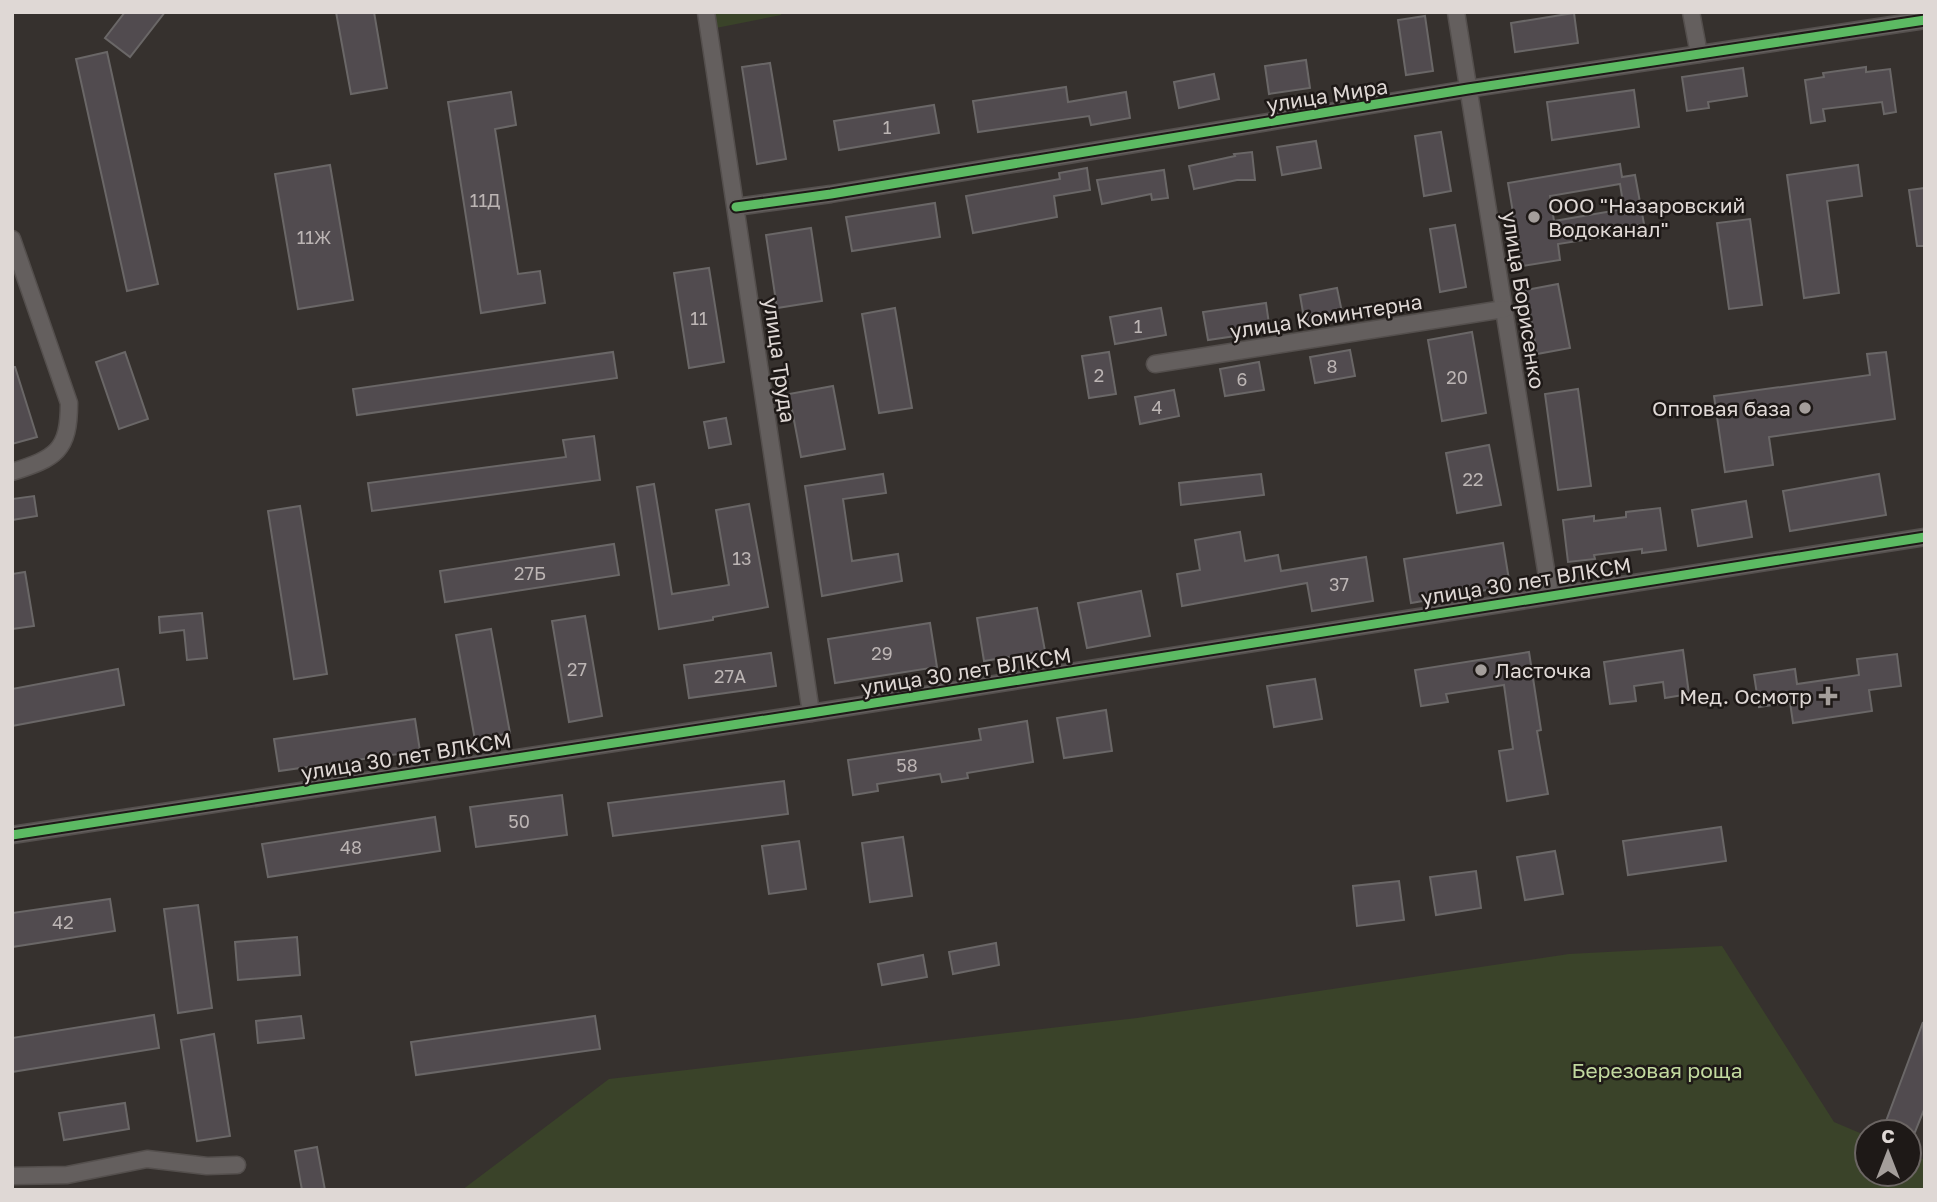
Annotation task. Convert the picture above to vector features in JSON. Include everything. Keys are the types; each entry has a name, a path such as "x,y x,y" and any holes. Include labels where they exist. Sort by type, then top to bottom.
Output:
{"street":[{"name":"улица Труда","path":"706,12 811,713"},
{"name":"улица Борисенко","path":"1456,12 1550,595"},
{"path":"1691,12 1699,54"},
{"name":"улица Мира","path":"736,207 831,194 1468,89 1925,20"},
{"path":"12,239 69,403 69,424 65,442 50,456 12,472"},
{"name":"улица Коминтерна","path":"1155,364 1504,309"},
{"name":"улица 30 лет ВЛКСМ","path":"12,835 811,713 1925,537"},
{"path":"12,1176 66,1175 148,1159 207,1166 237,1165"}],"green space":[{"path":"714,12 782,12 781,15 716,28"},
{"name":"Березовая роща","path":"1722,946 1834,1122 1853,1130 1853,1188 1923,1188 1923,1159 1925,1190 462,1190 609,1079 1137,1018 1569,954"}],"building":[{"path":"125,12 165,12 130,57 105,38"},
{"path":"336,12 374,12 387,88 351,94"},
{"path":"1574,13 1578,43 1515,52 1511,23"},
{"path":"1425,16 1433,71 1406,75 1398,20"},
{"path":"107,52 158,284 127,291 76,59"},
{"path":"1306,60 1310,88 1269,94 1265,66"},
{"path":"770,63 786,159 757,164 742,67"},
{"path":"1866,67 1866,72 1890,69 1896,112 1884,114 1882,102 1823,109 1825,121 1811,123 1805,80 1824,77 1823,73"},
{"path":"1743,68 1747,96 1708,102 1709,108 1687,111 1682,77"},
{"path":"1214,74 1219,99 1179,108 1174,82"},
{"path":"1066,87 1068,102 1126,92 1130,118 1091,125 1089,116 978,132 973,101"},
{"path":"1634,90 1639,127 1552,140 1547,102"},
{"path":"511,92 516,125 495,129 518,274 540,271 545,303 481,313 448,102"},
{"path":"934,105 939,133 839,150 834,121"},
{"path":"1441,132 1451,191 1424,196 1415,136"},
{"path":"1316,141 1321,168 1282,175 1277,147"},
{"path":"1252,152 1255,180 1237,180 1194,189 1189,166"},
{"name":"ООО \"Назаровский Водоканал\"","path":"1620,164 1622,177 1635,175 1644,224 1609,230 1610,236 1558,244 1560,260 1522,266 1508,183","holes":["1620,184 1624,209 1554,221 1550,196"]},
{"path":"330,165 353,300 298,309 275,174"},
{"path":"1858,165 1862,196 1827,201 1839,293 1804,298 1787,175"},
{"path":"1087,168 1090,190 1054,196 1057,217 973,233 966,196 1060,179 1059,173"},
{"path":"1164,170 1168,198 1152,200 1151,194 1102,204 1097,180"},
{"path":"1925,188 1925,246 1917,246 1909,190"},
{"path":"935,203 940,237 852,251 846,217"},
{"path":"1750,219 1762,305 1729,309 1717,223"},
{"path":"1455,225 1466,287 1440,292 1430,229"},
{"path":"811,228 822,301 777,308 766,235"},
{"path":"709,268 724,362 689,368 674,273"},
{"path":"1558,284 1570,348 1537,354 1526,290"},
{"path":"1337,288 1343,317 1305,324 1300,295"},
{"path":"1266,303 1270,331 1208,340 1203,312"},
{"path":"895,308 912,408 879,413 862,314"},
{"path":"1161,308 1166,335 1115,344 1110,317"},
{"path":"1472,332 1486,413 1442,421 1428,340"},
{"path":"1350,350 1355,376 1315,383 1310,357"},
{"path":"125,352 148,419 119,429 96,362"},
{"path":"613,352 617,378 357,415 353,389"},
{"path":"1109,352 1116,394 1089,398 1082,356"},
{"name":"Оптовая база","path":"1886,352 1895,419 1769,437 1773,465 1725,472 1714,396 1870,375 1867,354"},
{"path":"1259,362 1264,390 1225,396 1220,369"},
{"path":"12,367 15,367 37,437 12,444"},
{"path":"833,386 845,449 801,457 789,394"},
{"path":"1578,389 1591,486 1558,490 1545,394"},
{"path":"1174,390 1179,416 1140,424 1135,397"},
{"path":"726,418 731,444 709,448 704,422"},
{"path":"594,436 600,480 372,511 368,483 566,457 563,440"},
{"path":"1489,445 1501,505 1457,513 1446,453"},
{"path":"883,474 886,493 843,499 852,561 898,554 902,581 822,596 805,486"},
{"path":"1261,474 1264,495 1181,505 1179,483"},
{"path":"1879,474 1886,515 1790,531 1783,491"},
{"path":"654,484 672,594 729,585 716,510 749,504 768,607 659,629 637,487"},
{"path":"34,496 37,516 12,520 12,499"},
{"path":"1746,501 1752,537 1698,546 1692,510"},
{"path":"300,506 327,674 294,679 268,511"},
{"path":"1660,508 1666,550 1642,553 1642,549 1594,555 1595,559 1568,562 1563,520 1594,516 1594,521 1626,517 1626,512"},
{"path":"1240,532 1245,561 1278,555 1281,571 1366,557 1373,601 1312,611 1307,583 1182,606 1177,574 1200,570 1195,540"},
{"path":"1503,543 1510,586 1411,603 1404,559"},
{"path":"614,544 619,575 445,602 440,571"},
{"path":"25,572 34,626 12,629 12,574"},
{"path":"1141,591 1150,636 1087,648 1078,603"},
{"path":"1037,608 1045,651 984,661 977,618"},
{"path":"202,613 207,658 187,660 184,630 160,633 159,617"},
{"path":"585,616 602,716 569,722 552,621"},
{"path":"930,623 937,667 835,683 828,639"},
{"path":"491,629 510,733 475,740 456,635"},
{"path":"1683,650 1689,694 1665,698 1663,682 1634,686 1636,701 1610,704 1604,662"},
{"path":"1529,652 1541,730 1537,731 1548,794 1507,801 1499,751 1513,749 1504,685 1446,694 1448,702 1421,706 1415,670"},
{"path":"771,653 776,686 689,698 684,665"},
{"path":"1897,654 1901,686 1869,690 1872,711 1793,723 1790,702 1759,707 1754,675 1795,669 1797,684 1859,675 1857,659"},
{"path":"118,669 124,705 12,726 12,689"},
{"path":"1315,679 1322,719 1274,727 1267,686"},
{"path":"1106,710 1112,751 1064,758 1057,718"},
{"path":"415,719 420,751 279,771 274,739"},
{"path":"1027,721 1033,762 967,773 968,778 942,782 940,774 877,784 878,791 853,795 848,760 981,740 979,729"},
{"path":"784,781 788,814 613,836 608,803"},
{"path":"562,795 567,835 476,847 470,807"},
{"path":"435,817 440,851 268,877 262,844"},
{"path":"1721,827 1726,861 1628,875 1623,841"},
{"path":"903,837 912,896 870,902 862,843"},
{"path":"799,841 806,889 769,894 762,846"},
{"path":"1555,851 1563,894 1525,900 1517,857"},
{"path":"1476,871 1481,908 1436,915 1430,877"},
{"path":"1399,881 1404,920 1357,926 1353,886"},
{"path":"110,899 115,931 12,947 12,913"},
{"path":"198,905 212,1008 178,1013 164,909"},
{"path":"297,937 300,975 238,980 235,942"},
{"path":"996,943 999,965 953,974 949,952"},
{"path":"923,955 927,977 882,985 878,964"},
{"path":"154,1015 159,1048 12,1072 12,1038"},
{"path":"301,1016 304,1038 258,1043 256,1021"},
{"path":"595,1016 600,1049 416,1075 411,1042"},
{"path":"1923,1022 1925,1107 1921,1118 1887,1118"},
{"path":"214,1034 230,1136 197,1141 181,1040"},
{"path":"125,1103 129,1129 64,1140 59,1113"},
{"path":"317,1147 325,1190 302,1190 295,1151"}],"cycle path":[{"path":"736,207 831,194 1468,89 1925,20"},
{"path":"12,835 811,713 1925,537"}],"place":[{"name":"ООО \"Назаровский Водоканал\"","path":"1534,217"},
{"name":"Оптовая база","path":"1805,408"},
{"name":"Ласточка","path":"1481,670"},
{"name":"Мед. Осмотр","path":"1828,696"}]}
